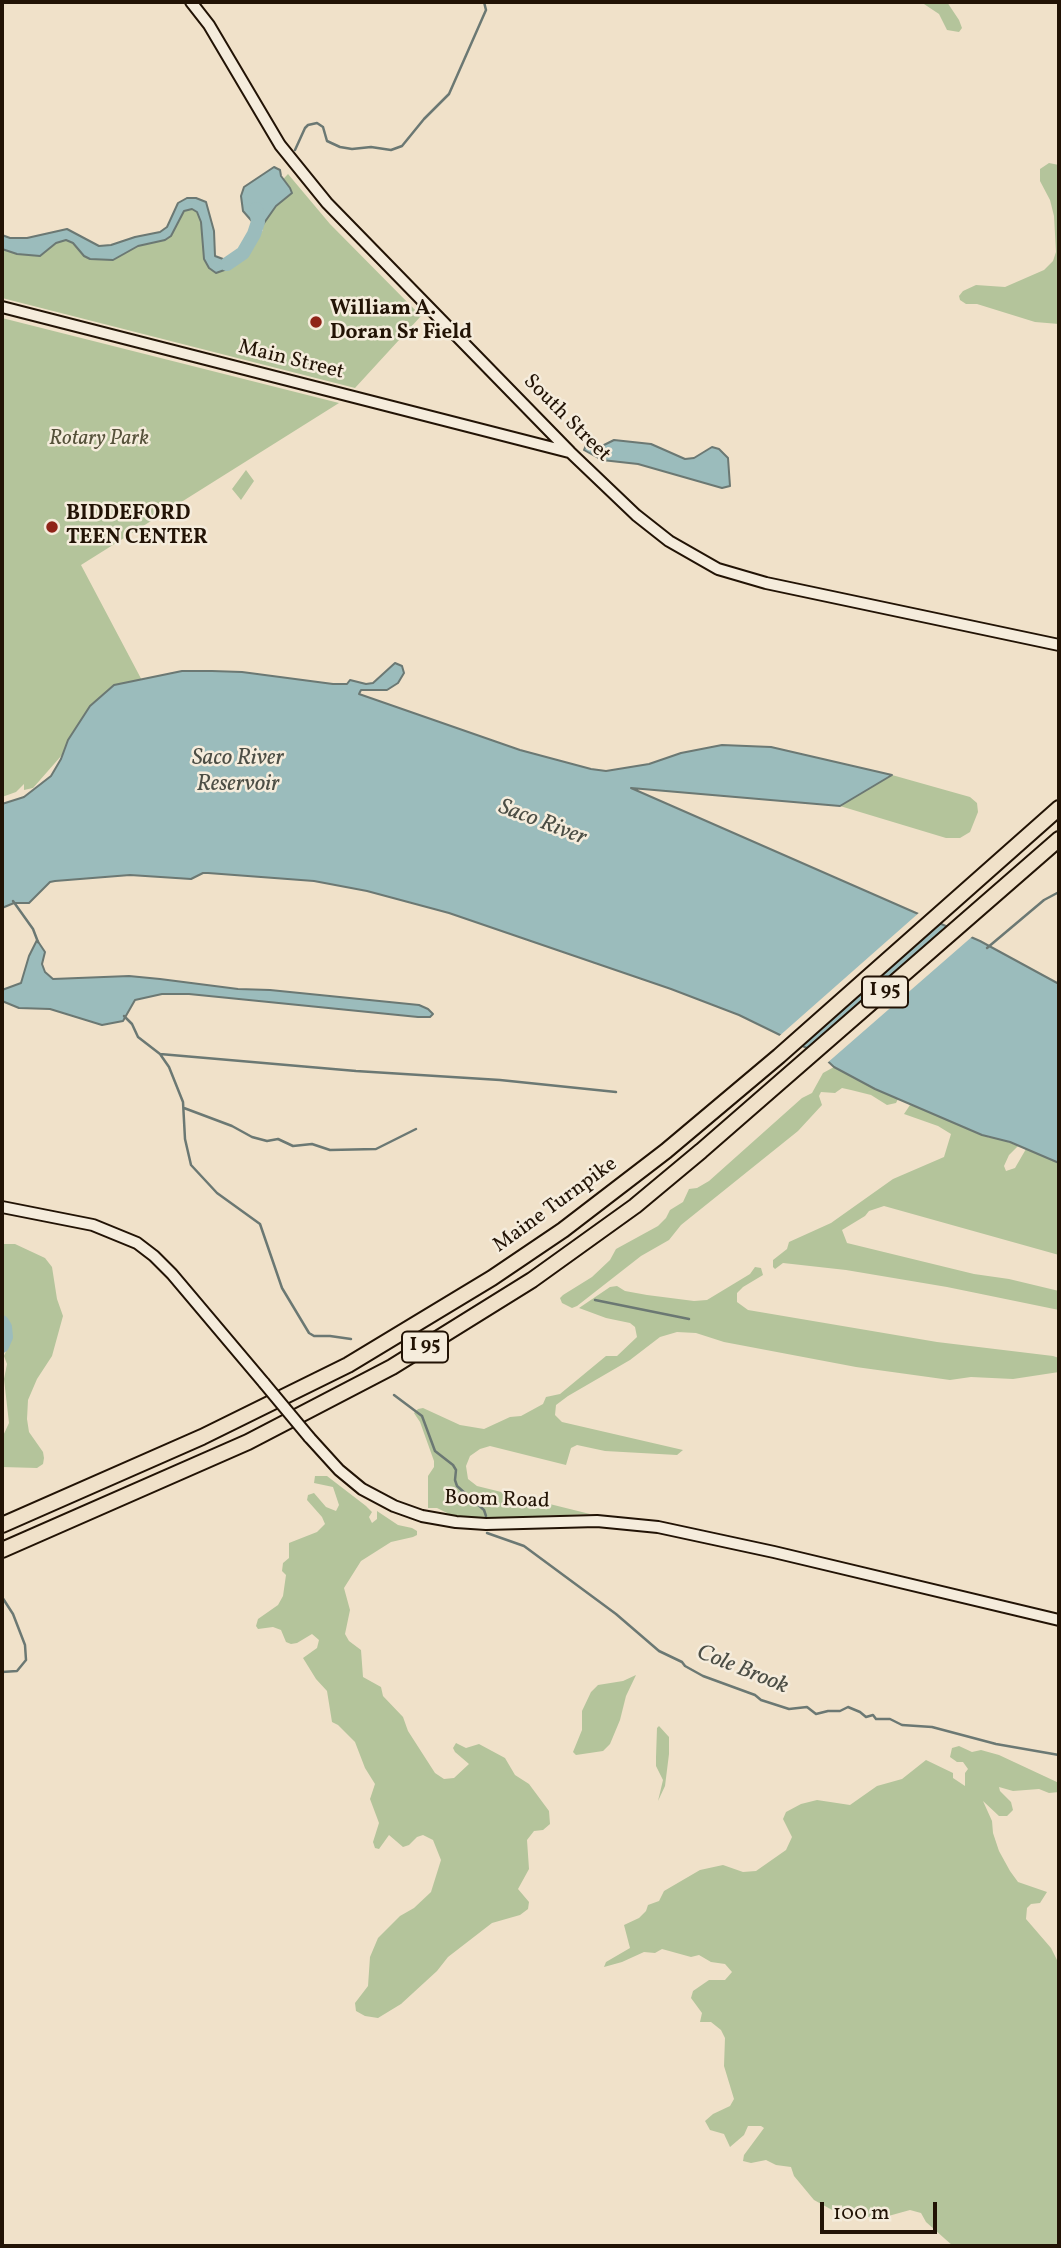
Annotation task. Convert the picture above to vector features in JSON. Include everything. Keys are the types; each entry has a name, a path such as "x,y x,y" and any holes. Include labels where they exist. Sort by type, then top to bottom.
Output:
{"highway":[{"name":"Maine Turnpike","path":"2,1525 227,1425 348,1365 457,1301 563,1230 666,1151 779,1056 1059,808"},
{"name":"I 95","path":"2,1550 248,1442 392,1367 532,1280 635,1206 801,1066 1059,839"}],"street":[{"name":"South Street","path":"191,2 209,25 274,137 309,183 569,452 652,528 685,552 718,569 766,583 1059,645"},
{"name":"Main Street","path":"2,307 569,452"},
{"name":"Boom Road","path":"2,1207 93,1224 138,1244 172,1274 339,1470 362,1489 399,1508 422,1516 456,1522 486,1524 597,1521 658,1527 1059,1620"}],"green space":[{"path":"921,2 947,2 962,28 959,32 947,30 939,14"},
{"path":"1049,163 1059,165 1059,324 1035,322 977,304 966,304 959,296 963,291 976,285 1005,287 1044,270 1053,261 1056,252 1054,216 1050,200 1040,181 1040,169"},
{"path":"288,174 330,224 421,316 355,388 2,298 2,243 61,235 89,251 162,237 183,206 199,206 212,253 224,266 255,242 263,230 258,206"},
{"name":"Rotary Park","path":"2,318 339,403 81,565 146,688 69,747 33,788 24,790 24,784 16,792 2,797"},
{"path":"246,470 254,481 241,500 232,489"},
{"path":"892,775 970,797 977,803 978,812 970,832 960,838 946,838 840,806"},
{"path":"834,1067 898,1099 896,1103 887,1105 871,1095 842,1088 835,1093 821,1092 819,1096 822,1105 798,1131 681,1225 669,1240 641,1256 577,1306 572,1308 562,1303 560,1298 563,1295 592,1277 610,1260 616,1249 658,1226 670,1210 683,1202 689,1189 709,1181 802,1098 812,1093 823,1073"},
{"path":"910,1105 990,1138 998,1138 1018,1146 1009,1155 1004,1166 1006,1171 1015,1168 1026,1149 1059,1163 1059,1255 884,1206 869,1211 842,1230 847,1243 974,1274 1059,1291 1059,1310 846,1270 783,1263 775,1269 773,1267 773,1260 787,1249 789,1242 831,1223 893,1179 944,1157 951,1134 938,1126 904,1114"},
{"path":"2,1244 15,1244 45,1258 52,1267 57,1299 63,1316 52,1356 37,1379 28,1400 29,1432 43,1452 44,1458 43,1464 37,1468 2,1467 2,1438 9,1423 4,1379 7,1364 4,1356 12,1337 10,1326 2,1316"},
{"path":"755,1267 761,1268 763,1275 737,1293 737,1302 748,1310 937,1342 1053,1356 1059,1358 1059,1372 1013,1379 971,1377 950,1380 856,1367 724,1342 696,1333 677,1332 660,1337 630,1360 568,1396 556,1405 555,1415 562,1422 683,1450 677,1455 605,1451 577,1445 571,1448 566,1465 490,1446 470,1456 466,1466 468,1479 477,1486 590,1514 494,1518 453,1516 437,1508 428,1508 428,1476 434,1467 434,1461 414,1413 418,1409 423,1408 460,1425 484,1429 510,1417 521,1416 543,1404 546,1397 560,1394 606,1356 617,1356 637,1337 635,1327 630,1323 579,1308 610,1287 617,1286 625,1291 647,1295 707,1300 750,1274"},
{"path":"315,1476 327,1476 366,1506 372,1512 369,1517 372,1523 377,1519 377,1511 398,1525 417,1531 417,1535 391,1542 361,1561 344,1588 350,1610 345,1634 349,1641 361,1650 363,1677 381,1687 383,1696 403,1717 408,1731 435,1773 444,1779 454,1778 469,1764 455,1752 453,1748 456,1743 466,1748 479,1744 505,1758 515,1775 529,1784 549,1811 550,1824 543,1830 534,1831 527,1840 529,1869 518,1889 529,1902 528,1909 520,1915 492,1923 448,1957 437,1971 401,2004 378,2018 356,2011 355,2003 368,1986 370,1957 378,1938 400,1916 414,1908 431,1892 441,1860 433,1840 423,1835 403,1847 389,1835 379,1849 375,1848 373,1842 379,1823 370,1799 375,1784 365,1768 355,1742 332,1722 327,1691 303,1658 317,1648 319,1640 312,1634 291,1644 286,1642 281,1630 273,1627 258,1629 256,1626 258,1619 278,1605 283,1596 286,1575 282,1571 283,1563 289,1558 289,1543 317,1532 325,1524 307,1500 308,1495 314,1493 326,1507 336,1511 339,1505 333,1487 314,1483"},
{"path":"636,1675 610,1744 603,1751 576,1755 573,1752 582,1730 582,1711 591,1692 598,1685 623,1681"},
{"path":"659,1726 669,1737 669,1754 665,1786 658,1801 663,1780 656,1766"},
{"path":"959,1746 972,1752 981,1750 999,1755 1059,1783 1059,1792 1049,1793 1039,1789 1013,1791 999,1787 1011,1802 1013,1810 1007,1816 999,1816 983,1801 992,1821 999,1851 1010,1871 1018,1882 1047,1892 1040,1903 1031,1904 1027,1908 1026,1919 1051,1948 1059,1964 1059,2246 953,2246 926,2222 921,2213 910,2210 874,2220 857,2210 834,2211 814,2200 794,2176 791,2167 776,2165 766,2160 751,2163 743,2161 744,2155 764,2128 748,2126 744,2135 730,2147 724,2134 710,2130 705,2121 730,2106 734,2099 724,2066 725,2038 721,2030 711,2022 700,2022 702,2013 691,1998 693,1991 709,1980 725,1980 732,1972 725,1964 711,1962 699,1955 691,1957 662,1949 655,1953 644,1952 604,1967 606,1962 630,1948 624,1925 639,1918 648,1905 659,1901 664,1891 700,1870 723,1865 743,1872 756,1871 786,1850 792,1837 783,1819 786,1812 801,1804 817,1800 850,1805 877,1786 902,1779 926,1760 953,1773 953,1778 965,1786 965,1773 968,1769 963,1762 957,1762 950,1757 952,1748"}],"water":[{"path":"274,167 280,170 292,193 276,206 262,226 257,227 243,211 241,196 244,187"},
{"path":"187,198 206,202 214,231 215,256 232,259 243,253 230,268 216,273 209,268 204,259 201,222 197,212 192,209 184,211 171,236 165,240 138,246 113,260 90,259 66,240 56,243 40,256 17,254 2,249 2,235 27,238 67,229 99,246 160,232 167,227 178,203"},
{"path":"614,440 651,444 685,459 694,458 712,447 719,449 728,458 730,486 722,488 638,464 602,460 584,450 586,445 602,446"},
{"name":"Saco River Reservoir","path":"395,663 402,666 404,673 398,683 387,690 361,690 359,694 520,750 591,769 606,771 649,764 681,753 722,745 771,747 892,775 840,806 631,788 980,941 1059,984 1059,1163 1010,1142 982,1135 875,1089 834,1067 821,1055 739,1015 449,913 367,891 314,881 208,873 191,879 130,875 50,882 29,903 14,903 2,908 2,804 24,797 51,776 68,740 90,706 114,685 182,671 242,672 333,684 347,684 350,680 366,684 373,683"},
{"path":"37,940 45,952 42,964 45,972 53,979 129,976 419,1005 433,1014 430,1017 418,1017 189,994 162,994 135,1000 123,1021 102,1025 50,1009 19,1008 2,1001 2,990 21,983"}],"pier":[{"path":"921,911 944,921 799,1048 777,1038"},
{"path":"952,925 974,935 826,1064 806,1052"}],"waterway":[{"path":"295,150 305,128 317,123 323,127 327,141 340,147 391,150 402,146 449,94 486,10 484,2"},
{"path":"227,264 243,253 254,234 258,222 256,209"},
{"path":"987,948 1044,900 1059,892"},
{"name":"Cole Brook","path":"13,901 33,929 38,942"},
{"name":"Cole Brook","path":"124,1016 132,1024 138,1037 160,1054 169,1067 183,1102 185,1139 191,1165 217,1193 260,1224 282,1288 309,1333 314,1336 351,1339"},
{"path":"160,1054 500,1080 616,1092"},
{"path":"184,1108 232,1126 252,1137 267,1141 278,1139 293,1146 312,1144 330,1150 376,1149 416,1129"},
{"path":"595,1300 689,1319"},
{"path":"2,1322 6,1337 2,1346"},
{"name":"Cole Brook","path":"394,1395 422,1416 435,1451 456,1470 457,1486 484,1510 486,1516"},
{"name":"Cole Brook","path":"487,1533 524,1546 616,1614 659,1651 703,1676 755,1695 761,1700 789,1709 807,1707 816,1714 840,1711 848,1707 866,1717 873,1715 876,1719 890,1719 902,1725 932,1727 996,1744 1059,1755"},
{"path":"2,1597 13,1614 25,1645 26,1660 17,1671 2,1672"}],"place":[{"name":"William A. Doran Sr Field","path":"316,322"},
{"name":"BIDDEFORD TEEN CENTER","path":"52,527"}],"water label":[{"name":"Saco River","path":"542,824"}]}
